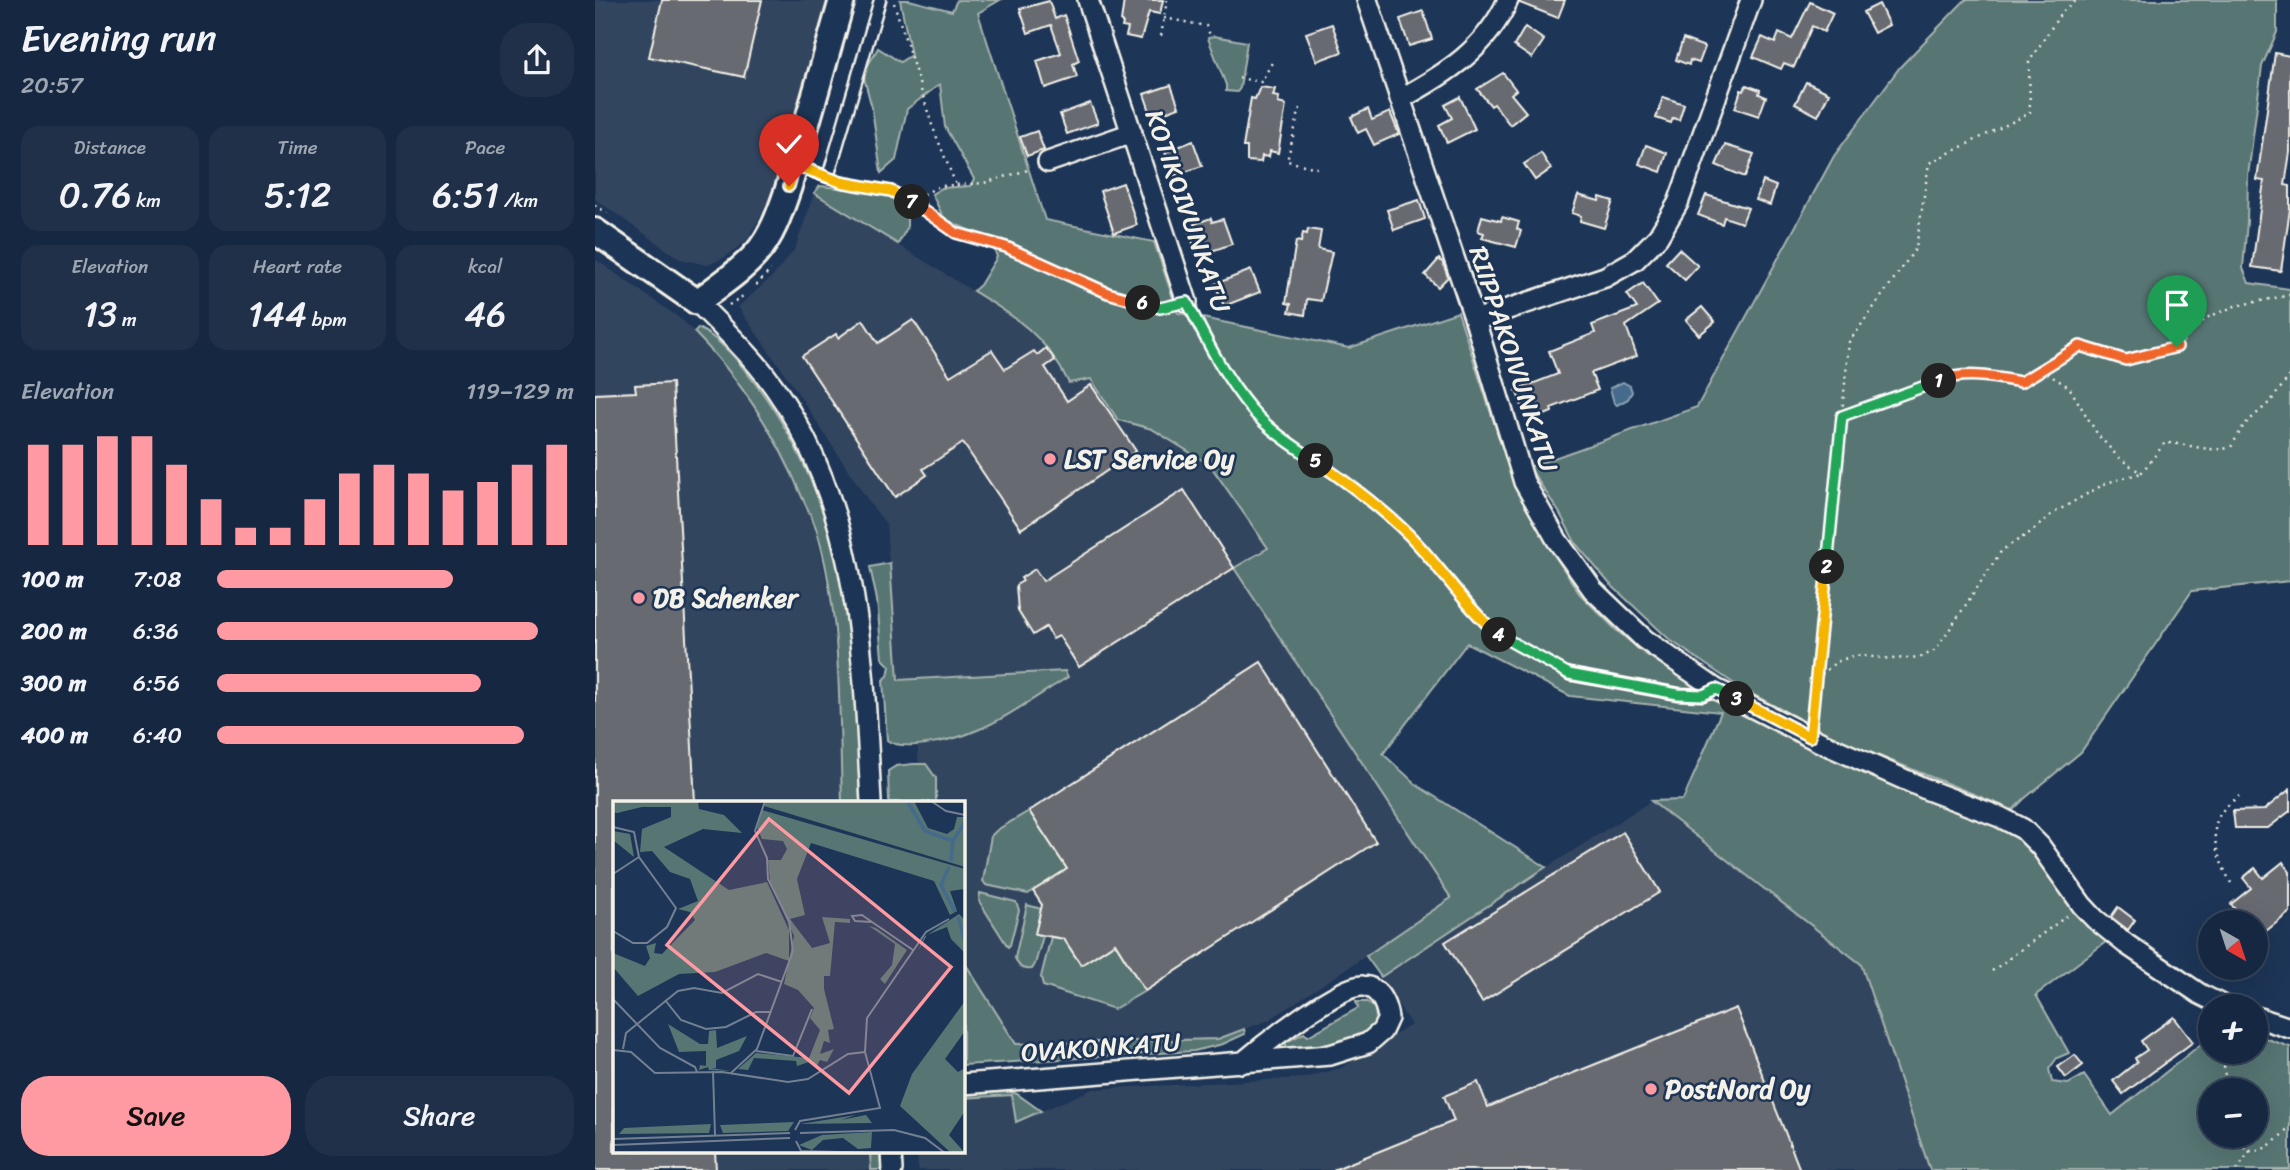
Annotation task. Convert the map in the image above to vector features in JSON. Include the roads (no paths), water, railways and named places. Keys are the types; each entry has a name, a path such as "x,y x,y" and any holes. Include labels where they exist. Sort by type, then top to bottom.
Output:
{"street":[{"path":"697,302 757,253 779,215 842,0"},
{"name":"KOTIKOIVUNKATU","path":"1088,0 1187,302"},
{"name":"RIIPPAKOIVUNKATU","path":"1367,0 1475,320 1524,482 1557,540 1593,590 1644,639 1716,689 1810,737 2023,829 2040,846 2082,905 2126,944 2200,994"},
{"path":"1400,99 1439,78 1466,58 1493,27 1508,0"},
{"path":"1475,320 1605,276 1635,260 1658,237 1678,203 1751,0"},
{"path":"1048,162 1132,133"},
{"path":"595,231 697,302 741,346 782,399 804,438 833,504 846,553 859,628 871,801"},
{"name":"OVAKONKATU","path":"964,1084 1243,1063 1330,1055 1358,1048 1382,1031 1388,1018 1384,1003 1372,989 1364,986 1344,990 1265,1044 1243,1063"},
{"path":"2268,1021 2290,1028"},
{"path":"891,1152 892,1170"}],"lane":[{"path":"795,165 828,177 880,0"},
{"path":"1569,674 1678,694 1703,695 1716,689"}],"place":[{"name":"LST Service Oy","path":"1050,459"},
{"name":"DB Schenker","path":"639,598"},
{"name":"PostNord Oy","path":"1651,1089"}]}
